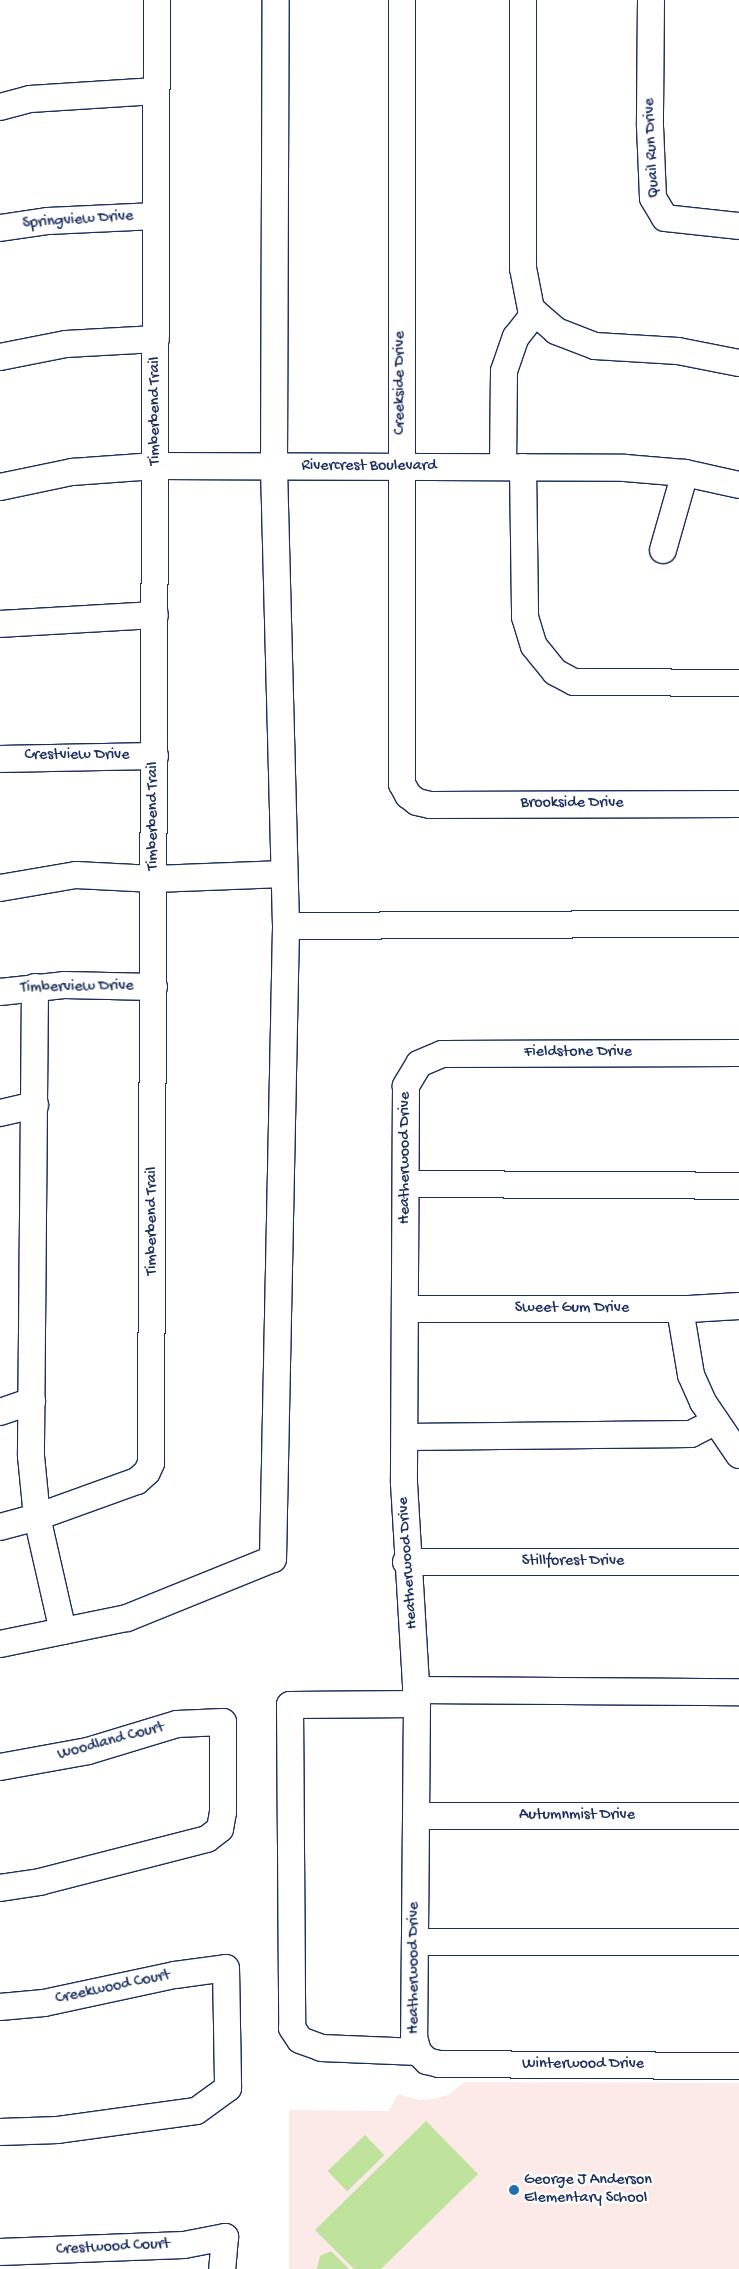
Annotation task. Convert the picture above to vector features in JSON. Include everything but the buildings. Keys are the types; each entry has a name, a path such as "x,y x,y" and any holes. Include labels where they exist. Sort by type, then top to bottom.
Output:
{"street":[{"name":"Timberbend Trail","path":"0,1527 37,1517 137,1480 147,1472 151,1463 157,0"},
{"path":"0,1644 126,1618 273,1559 286,926 274,466 276,0"},
{"name":"Creekside Drive","path":"402,0 401,776 408,796"},
{"path":"523,0 523,268 527,294 535,313 556,331 595,346 678,351 739,363"},
{"name":"Quail Run Drive","path":"651,0 650,126 653,198 665,218 739,226"},
{"path":"0,107 30,99 156,91"},
{"name":"Springview Drive","path":"0,228 48,221 156,216"},
{"path":"535,313 516,337 504,371 525,617 534,646 555,672 574,682 739,682"},
{"path":"0,357 66,344 156,339"},
{"name":"Rivercrest Boulevard","path":"0,487 72,472 155,466 513,467 685,473 739,485"},
{"path":"663,550 685,473"},
{"path":"0,624 155,615"},
{"name":"Crestview Drive","path":"0,759 155,756"},
{"name":"Brookside Drive","path":"408,796 417,802 430,805 739,804"},
{"path":"0,888 76,875 154,879 284,874"},
{"path":"286,926 739,924"},
{"path":"34,987 31,1456 37,1517 63,1631"},
{"name":"Timberview Drive","path":"0,992 34,987 154,987"},
{"name":"Fieldstone Drive","path":"419,1064 442,1054 739,1053"},
{"name":"Heatherwood Drive","path":"419,1064 406,1086 405,1437 406,1562 416,1697 414,2037 423,2056"},
{"path":"0,1113 34,1105"},
{"path":"406,1184 739,1186"},
{"name":"Sweet Gum Drive","path":"405,1309 680,1309 739,1306"},
{"path":"680,1309 691,1376 716,1421 739,1455"},
{"path":"0,1412 32,1401"},
{"path":"405,1437 691,1434 716,1421"},
{"name":"Stillforest Drive","path":"406,1562 739,1562"},
{"path":"416,1697 739,1692"},
{"name":"Winterwood Drive","path":"416,1697 290,1705 292,2028 300,2040 322,2048 423,2056 439,2064 739,2066"},
{"name":"Woodland Court","path":"0,1767 88,1751 177,1724 223,1722 223,1812 220,1828 207,1839 50,1880 0,1888"},
{"name":"Autumnmist Drive","path":"416,1816 739,1816"},
{"path":"415,1942 739,1942"},
{"name":"Creekwood Court","path":"0,2007 44,2003 175,1975 226,1968 228,2088 196,2111 58,2130 0,2132"},
{"name":"Crestwood Court","path":"0,2252 184,2245 225,2237 222,2269"}],"shaded area":[{"name":"George J Anderson Elementary School","path":"465,2082 739,2083 739,2269 289,2269 289,2110 389,2111 398,2094 419,2100 434,2099 448,2095"}],"green space":[{"path":"426,2121 478,2174 381,2269 354,2269 315,2230"},
{"path":"365,2135 384,2155 347,2191 328,2171"},
{"path":"331,2251 349,2269 317,2269 320,2256"}],"place":[{"name":"George J Anderson Elementary School","path":"514,2190"}]}
